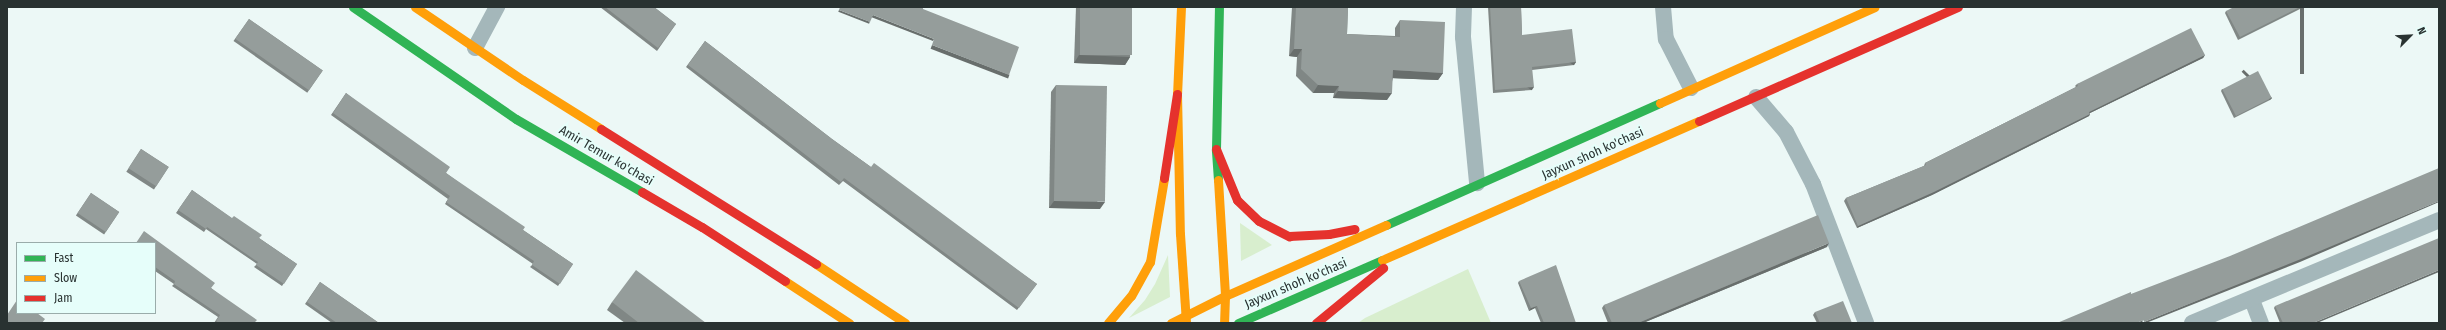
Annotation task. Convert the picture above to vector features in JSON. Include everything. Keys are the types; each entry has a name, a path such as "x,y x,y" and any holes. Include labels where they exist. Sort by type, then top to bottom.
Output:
{"main road":[{"name":"Amir Temur ko'chasi","path":"353,7 516,119 702,227 849,323"},
{"name":"Amir Temur ko'chasi","path":"415,7 475,48 771,234 905,323"},
{"path":"1181,7 1177,94 1180,234 1186,320"},
{"path":"1219,7 1216,149 1225,296 1224,323"},
{"name":"Jayxun shoh ko'chasi","path":"1171,323 1186,320 1225,296 1875,7"},
{"name":"Jayxun shoh ko'chasi","path":"1238,323 1756,97 1958,7"},
{"path":"1108,323 1131,296 1150,262 1177,94"},
{"path":"1216,149 1237,200 1259,221 1289,236 1329,234 1394,221"},
{"path":"1316,323 1405,251"}],"street":[{"path":"475,48 497,7"},
{"path":"1464,7 1463,37 1477,183"},
{"path":"1663,7 1666,39 1691,88"},
{"path":"1756,97 1786,132 1813,184 1866,323"},
{"path":"2192,323 2252,300 2439,220"},
{"path":"2252,300 2261,323"}],"green space":[{"path":"1240,223 1272,245 1241,261"},
{"path":"1168,255 1170,297 1129,318 1145,300 1155,284"},
{"path":"1468,269 1491,323 1358,323 1365,318"}],"building":[{"path":"605,7 654,7 676,24 658,48"},
{"path":"840,7 923,7 923,9 1019,47 1009,75 932,45 934,39 873,15 870,22 839,10"},
{"path":"1080,7 1132,7 1132,55 1080,55"},
{"path":"1296,7 1348,7 1347,34 1400,37 1400,20 1445,22 1443,73 1393,70 1392,93 1338,91 1339,86 1318,85 1301,69 1302,49 1294,49"},
{"path":"1490,7 1521,7 1522,35 1572,29 1576,62 1532,67 1534,87 1495,90"},
{"path":"2234,7 2300,7 2240,37 2226,11"},
{"path":"249,19 323,71 309,90 235,39"},
{"path":"2191,28 2205,55 2089,112 2090,114 1934,192 1858,226 1846,198 1926,165 1925,163 2078,86 2077,84"},
{"path":"705,41 832,139 871,167 874,163 1037,284 1019,308 844,178 841,182 688,65"},
{"path":"2258,71 2272,98 2236,116 2222,89"},
{"path":"1056,85 1107,86 1105,202 1054,201"},
{"path":"346,93 450,167 446,173 525,227 523,230 573,264 560,284 532,265 534,261 446,202 450,196 333,113"},
{"path":"141,149 169,167 156,186 128,168"},
{"path":"2439,168 2439,201 2301,259 2144,322 2144,320 2136,323 2057,323 2131,292 2131,294 2230,256"},
{"path":"192,190 232,218 234,216 262,235 259,238 297,264 284,284 256,265 258,262 207,227 206,229 178,210"},
{"path":"91,193 119,212 106,232 78,213"},
{"path":"1818,215 1829,243 1638,323 1612,323 1604,305"},
{"path":"144,231 215,283 211,288 257,320 254,323 219,323 216,321 220,315 174,284 175,281 156,268 156,242 137,242"},
{"path":"2439,238 2439,270 2313,323 2283,323 2275,306"},
{"path":"1556,265 1576,323 1544,323 1537,306 1531,308 1519,281"},
{"path":"636,270 706,323 639,323 612,302"},
{"path":"320,282 379,323 337,323 307,302"},
{"path":"1843,301 1852,323 1820,323 1815,312"},
{"path":"16,302 16,314 38,314 45,319 42,323 9,323 7,322 7,315"}],"traffic: fast":[{"path":"353,7 516,119 642,192"},
{"path":"1218,180 1216,149 1219,7"},
{"path":"1386,225 1660,103"},
{"path":"1238,323 1382,260"}],"traffic: slow":[{"path":"415,7 523,80 601,129"},
{"path":"1181,7 1177,94 1180,234 1186,323"},
{"path":"1660,103 1875,7"},
{"path":"1382,260 1699,121"},
{"path":"1108,323 1131,296 1150,262 1164,178"},
{"path":"1218,180 1225,296 1224,323"},
{"path":"1171,323 1225,296 1386,225"},
{"path":"816,264 905,323"},
{"path":"785,281 849,323"}],"traffic: jam":[{"path":"1699,121 1958,7"},
{"path":"1164,178 1177,94"},
{"path":"601,129 816,264"},
{"path":"1216,149 1237,200 1259,221 1289,236 1329,234 1355,229"},
{"path":"642,192 702,227 785,281"},
{"path":"1316,323 1383,268"}]}
